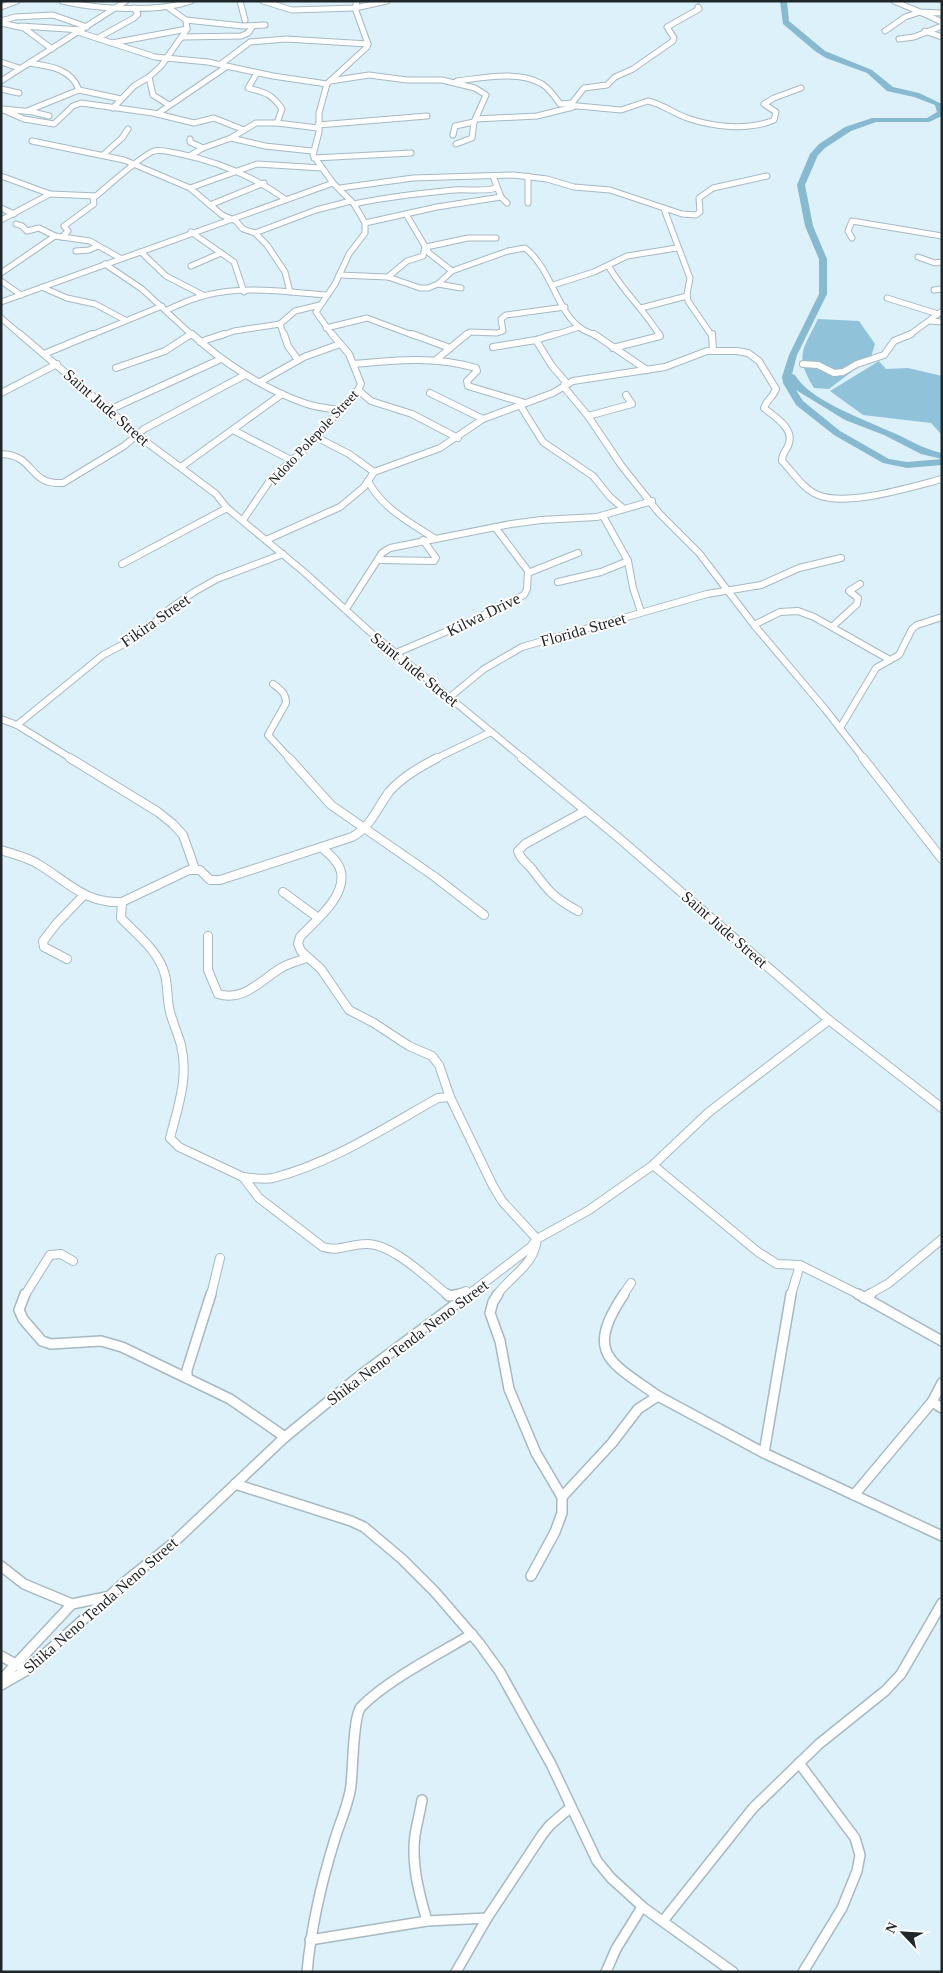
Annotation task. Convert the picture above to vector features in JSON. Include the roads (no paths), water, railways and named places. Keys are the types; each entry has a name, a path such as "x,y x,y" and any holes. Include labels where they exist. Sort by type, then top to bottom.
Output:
{"street":[{"path":"1,6 17,1"},
{"path":"62,1 79,5 115,8 169,8 191,1"},
{"path":"79,5 84,1"},
{"path":"1,80 126,1"},
{"path":"240,1 244,20"},
{"path":"263,1 292,10 355,8 387,1"},
{"path":"357,1 355,8 368,44"},
{"path":"894,1 942,22"},
{"path":"565,105 574,102 586,87 607,85 615,77 633,68 673,41 674,38 667,28 675,20 687,17 699,9 698,6"},
{"path":"98,38 134,18 138,14 134,8"},
{"path":"169,8 186,20 265,26"},
{"path":"885,31 904,17 920,12 942,13"},
{"path":"2,21 15,17 55,15 87,27"},
{"path":"113,108 134,86 149,77 167,58 187,30 186,20"},
{"path":"2,21 21,26 80,31 155,57 224,65 257,73 328,82 369,75 450,81 506,78 532,80 540,82 553,94 560,104 573,107 620,110 648,101 692,120 718,126 769,123 774,120 776,112 764,104 774,98 801,88"},
{"path":"21,26 52,49"},
{"path":"182,37 241,36 248,33 253,26"},
{"path":"899,39 914,37 942,26"},
{"path":"112,42 187,30"},
{"path":"926,32 942,37"},
{"path":"157,114 224,65 250,42 286,39 368,44"},
{"path":"200,342 234,331 280,324 295,311 320,305 340,275 344,262 365,233 365,223 353,202 333,183 314,158 312,151 316,144 321,101 328,82 360,54 368,44"},
{"path":"1,62 19,68"},
{"path":"29,63 55,68 69,74 78,83 78,90"},
{"path":"257,73 248,87 268,92 274,96 282,109 277,123"},
{"path":"149,77 153,95 169,105"},
{"path":"450,81 475,88 486,95 475,121 473,135 470,139 456,144"},
{"path":"1,90 19,93"},
{"path":"27,111 78,90 121,99"},
{"path":"60,96 77,103 157,114 194,123 214,118 244,130"},
{"path":"1,109 24,119 54,124 77,103"},
{"path":"454,135 453,129 455,126 475,121 537,116 556,113 573,107"},
{"path":"1,109 27,111 49,116"},
{"path":"190,155 202,148 231,138 256,123 318,126 426,116"},
{"path":"102,155 122,138 128,129"},
{"path":"231,138 265,146 312,151"},
{"path":"190,139 192,143 202,148"},
{"path":"32,141 102,155 135,165 190,188 222,215 230,217 243,229 255,233 282,266 290,292"},
{"path":"1,176 50,194 93,197 154,150 208,159 264,183 285,199"},
{"path":"314,158 411,153"},
{"path":"190,188 257,164 322,168"},
{"path":"492,176 501,198 507,203"},
{"path":"340,188 413,178 528,176 547,179 574,187 615,191 682,214 696,214 700,212 699,198 703,194 729,184 767,176"},
{"path":"528,176 528,203"},
{"path":"210,204 264,183"},
{"path":"1,302 141,252 230,217 333,183"},
{"path":"255,233 316,210 353,202 442,192 486,191 497,188"},
{"path":"1,220 50,194"},
{"path":"62,237 68,230 64,226 94,204 93,197"},
{"path":"365,223 437,207 501,198"},
{"path":"1,208 14,214"},
{"path":"664,208 690,280 686,290 687,296 694,308 706,321 714,339 713,351"},
{"path":"406,214 429,253 452,271"},
{"path":"852,238 848,231 852,221 942,236"},
{"path":"16,224 22,226 25,230 39,228 55,236 90,241 120,258"},
{"path":"191,232 211,244 236,265 244,292"},
{"path":"1,273 55,236"},
{"path":"425,246 468,238 496,238"},
{"path":"76,251 89,250 98,246"},
{"path":"388,276 403,263 423,256 425,246"},
{"path":"340,275 388,276 420,288 428,288 438,284 452,271 508,251 525,248 535,257 579,327 597,336 647,370"},
{"path":"554,285 577,278 633,255 677,248"},
{"path":"141,252 166,276 203,295"},
{"path":"191,266 220,253"},
{"path":"918,257 935,263 942,262"},
{"path":"105,264 164,308 221,359 245,375 304,403 338,410"},
{"path":"608,265 614,278 641,308 660,336 614,348"},
{"path":"1,281 21,295"},
{"path":"438,284 461,288"},
{"path":"44,288 67,298 95,304 125,320"},
{"path":"934,290 942,289"},
{"path":"44,354 125,320 203,295 244,292 290,292 326,295"},
{"path":"641,308 687,296"},
{"path":"887,298 940,312"},
{"name":"Ndoto Polepole Street","path":"243,520 271,479 293,461 316,437 338,410 358,390 361,384 349,354 326,328 316,312 320,305"},
{"path":"437,359 470,332 497,333 503,331 502,319 506,315 565,307"},
{"path":"803,364 818,365 834,373 842,372 857,364 884,355 894,340 912,334 940,312"},
{"name":"Saint Jude Street","path":"1,318 137,434 216,494 227,508 586,811 829,1020 942,1108"},
{"path":"326,328 367,318 450,348"},
{"path":"930,321 942,322"},
{"path":"280,324 288,346 298,360"},
{"path":"493,347 536,340 579,327"},
{"path":"116,368 177,345 191,334"},
{"path":"536,340 552,366 565,381 564,388 588,416 621,465 667,521 698,553 730,592 754,626 806,685 942,859"},
{"path":"260,382 298,360 340,344"},
{"path":"266,540 340,507 364,487 374,472 440,448 458,438 483,419 564,388 573,381 673,365 708,351 748,353 759,361 776,389 773,397 765,404 764,408 784,425 790,437 789,444 782,456 782,461 804,485 819,496 840,500 942,480"},
{"path":"109,410 221,359"},
{"path":"354,364 437,359 476,368 476,372 467,381 468,386 522,404 537,435 543,442 586,470 610,497 624,509"},
{"path":"1,393 57,364"},
{"path":"1,454 12,453 27,460 36,477 42,482 56,485 71,479 93,466 124,446 137,434 245,375"},
{"path":"358,390 371,401 412,414 458,438"},
{"path":"430,393 483,419"},
{"path":"181,467 282,394"},
{"path":"588,416 632,404 626,394"},
{"path":"232,430 293,461"},
{"path":"316,437 349,454 374,472"},
{"path":"368,480 376,495 391,508 434,538"},
{"path":"346,609 382,553 390,548 423,540 541,520 587,519 652,501"},
{"path":"122,564 227,508"},
{"path":"603,516 628,561 633,588 641,612"},
{"name":"Kilwa Drive","path":"396,652 471,621 526,593 528,573 526,568 495,527"},
{"path":"379,560 434,561 436,558 423,540"},
{"path":"528,573 578,553"},
{"name":"Fikira Street","path":"17,725 103,655 139,636 172,607 194,592 217,579 283,554"},
{"name":"Florida Street","path":"450,697 485,668 506,654 522,647 707,594 730,592 761,585 799,568 841,558"},
{"path":"558,582 601,572 628,561"},
{"path":"832,628 857,604 858,598 850,592 860,584"},
{"path":"754,626 775,614 789,610 816,618 848,639 877,651 890,660"},
{"path":"840,728 876,668 899,655 912,629 926,622 942,618"},
{"path":"273,684 283,690 287,698 286,705 268,735 331,805 435,877 484,916"},
{"path":"1,719 17,725 158,812 182,835 195,869"},
{"path":"1,850 38,864 84,895 103,903 122,902 174,876 195,869 200,870 210,880 215,880 345,840 364,829 384,797 410,775 492,732"},
{"path":"578,911 559,901 544,888 531,868 519,856 518,851 525,844 586,811"},
{"path":"322,848 334,856 343,871 342,885 333,900 300,937 298,944 307,958 321,969 348,1010 374,1023 409,1046 432,1056 439,1065 450,1098 497,1194 526,1229 536,1238 537,1253 497,1296 490,1308 500,1341 509,1389 536,1453 562,1497 562,1513 555,1532 531,1576"},
{"path":"283,892 317,917"},
{"path":"67,960 44,947 43,941 84,895"},
{"path":"122,902 121,918 147,944 160,962 165,975 170,1012 186,1066 182,1094 170,1138 179,1147 243,1177 257,1179 272,1178 308,1166 349,1147 438,1098 450,1098"},
{"path":"208,936 208,970 218,994 222,996 246,992 255,988 282,967 307,958"},
{"name":"Shika Neno Tenda Neno Street","path":"1,1685 27,1670 108,1597 171,1545 285,1437 362,1374 488,1281 531,1246 536,1238 589,1210 653,1165 708,1112 829,1020"},
{"path":"653,1165 758,1252 777,1264 800,1264 942,1341"},
{"path":"243,1177 259,1198 324,1247 330,1250 338,1250 361,1245 375,1245 398,1257 449,1296 454,1297 468,1290 536,1238"},
{"path":"864,1298 889,1284 942,1239"},
{"path":"73,1261 61,1254 50,1255 21,1301 19,1310 23,1319 42,1341 52,1344 110,1342 230,1400 285,1437"},
{"path":"187,1378 187,1370 219,1269 220,1258"},
{"path":"764,1453 792,1292 800,1264"},
{"path":"631,1283 612,1313 604,1335 603,1349 612,1363 658,1396 698,1419 764,1453 942,1536"},
{"path":"854,1495 932,1402 942,1383"},
{"path":"562,1497 612,1443 638,1409 658,1396"},
{"path":"932,1402 942,1408"},
{"path":"235,1484 351,1521 364,1527 408,1564 472,1634 500,1672 551,1764 597,1861 624,1891 642,1907 733,1972"},
{"path":"1,1566 24,1584 72,1604 108,1597"},
{"path":"663,1921 753,1808 818,1744 885,1691 896,1679 942,1603"},
{"path":"1,1680 72,1604"},
{"path":"307,1972 310,1940 333,1844 351,1788 355,1748 355,1721 360,1708 385,1687 472,1634"},
{"path":"1,1656 27,1670"},
{"path":"799,1762 818,1791 857,1841 861,1852 857,1877 846,1900 803,1972"},
{"path":"422,1800 415,1837 414,1858 421,1900 427,1921"},
{"path":"456,1972 487,1918 546,1830 571,1807"},
{"path":"606,1972 616,1949 642,1907"},
{"path":"310,1940 427,1921 487,1918"}],"waterway":[{"path":"783,1 786,22 817,49 838,60 870,71 890,89 916,95 938,104 941,113 929,120 875,120 848,129 822,146 814,154 801,185 809,226 823,259 823,294 793,355 787,377 788,383 799,403 837,433 886,461 907,465 942,462"},
{"path":"792,377 798,387 848,418 887,433 924,452 942,456"}]}
